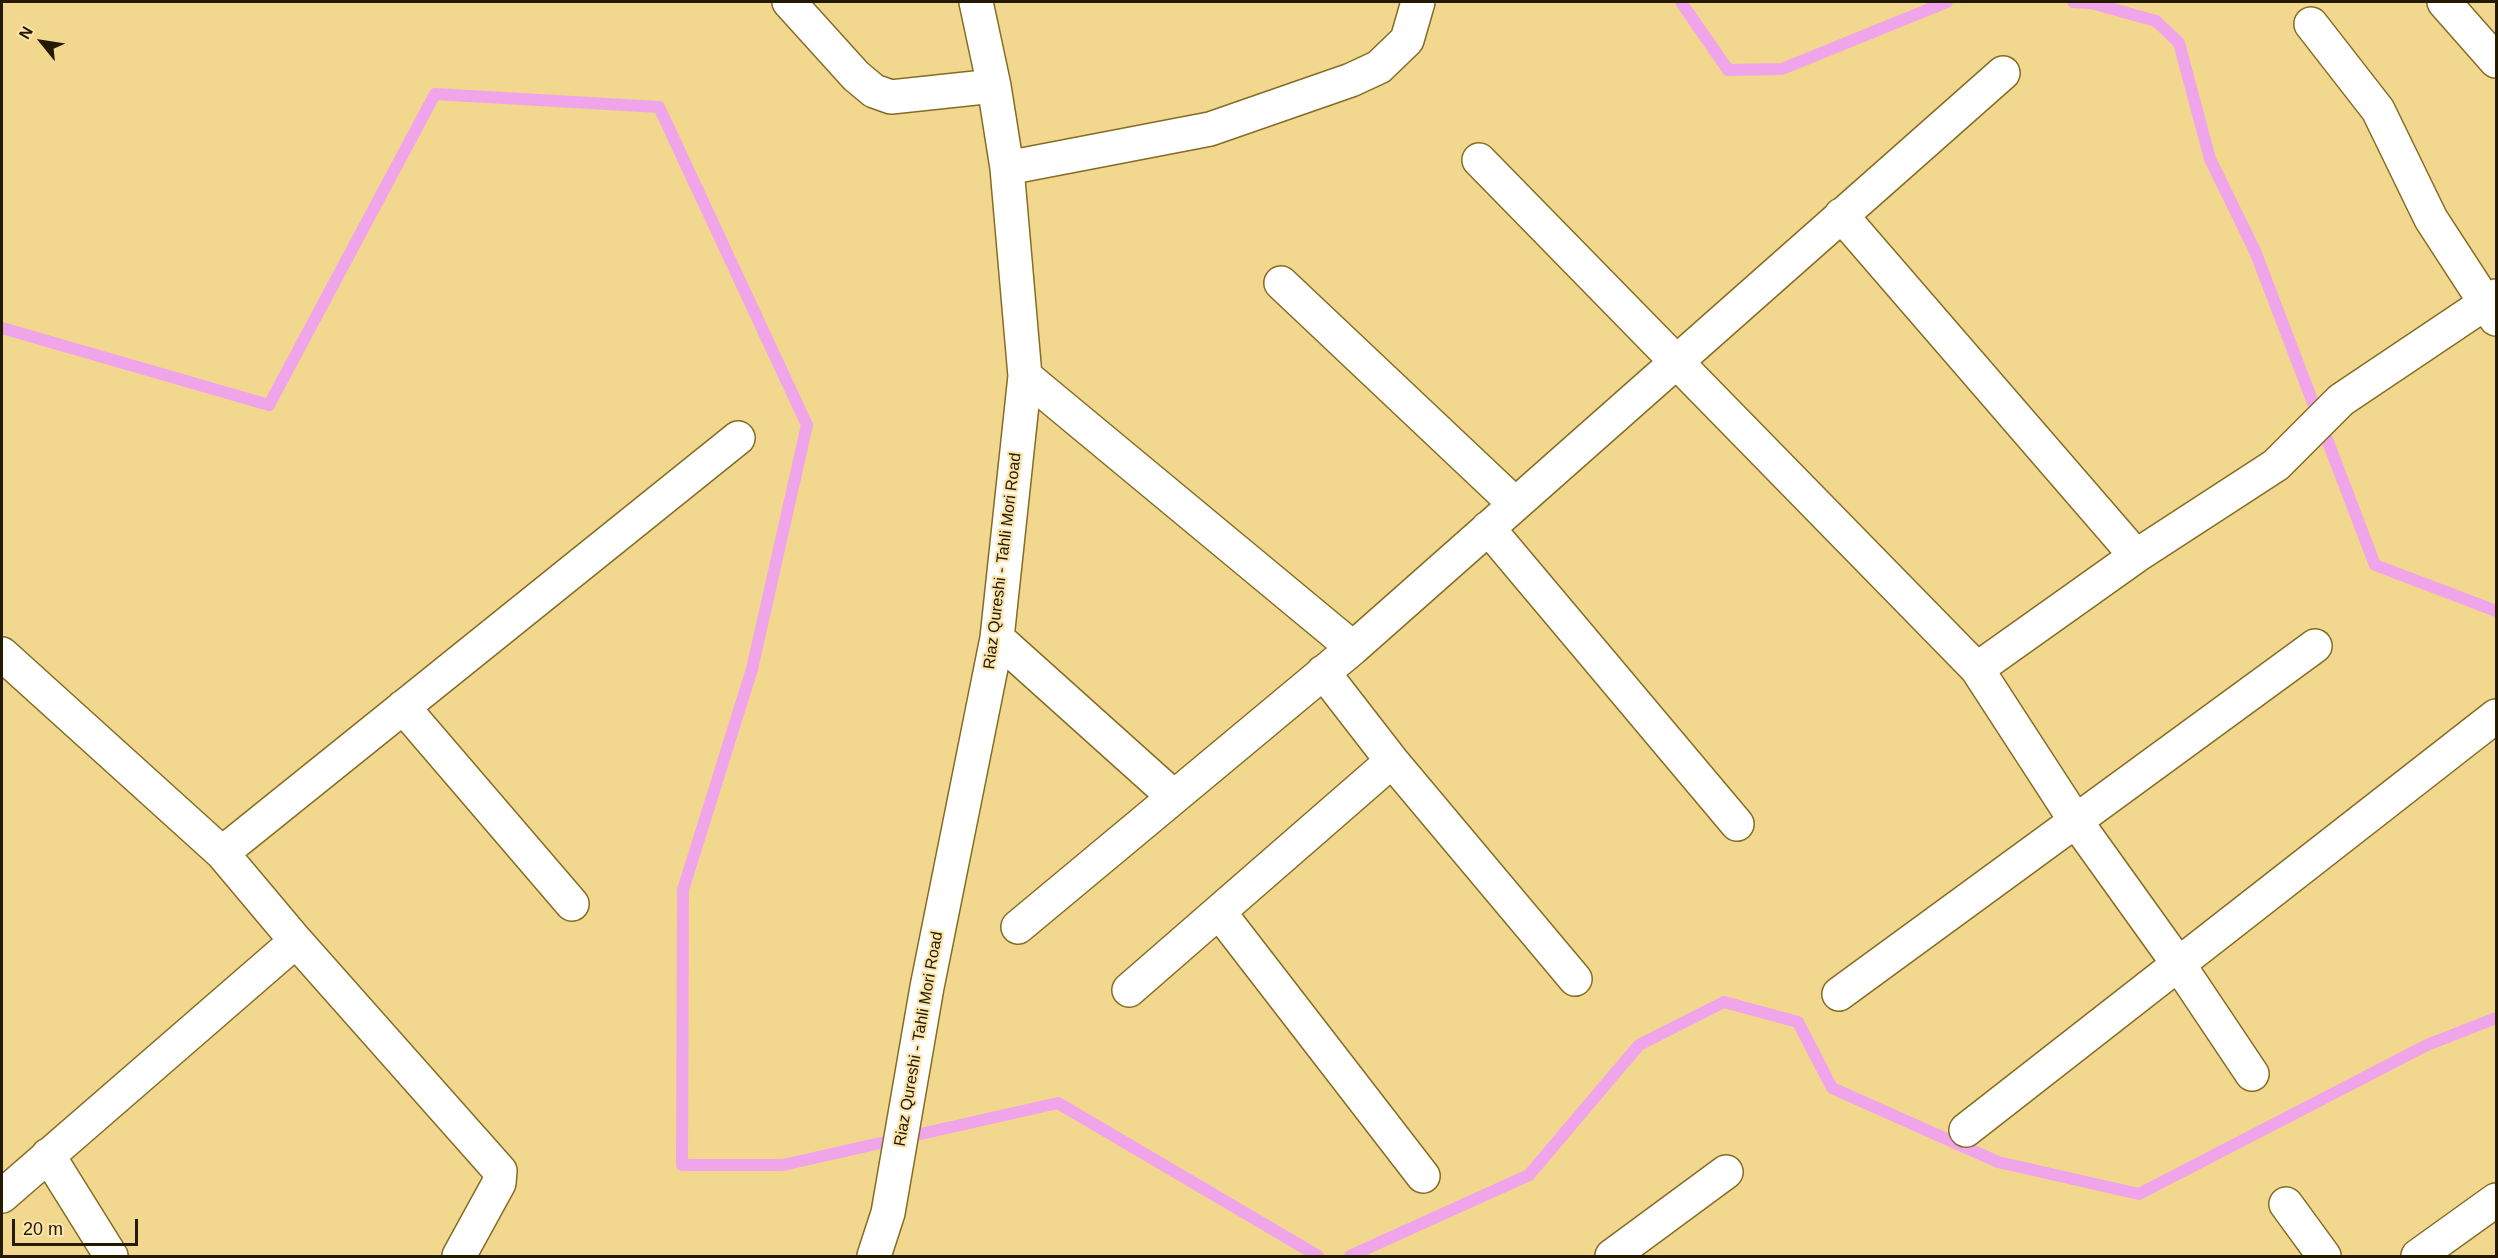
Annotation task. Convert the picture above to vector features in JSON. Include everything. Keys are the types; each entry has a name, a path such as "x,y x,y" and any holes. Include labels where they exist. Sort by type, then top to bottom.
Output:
{"street":[{"path":"789,2 856,76 874,91 891,97 994,87"},
{"name":"Riaz Qureshi - Tahli Mori Road","path":"874,1257 888,1213 927,987 997,638 1025,376 1007,168 994,87 976,2"},
{"path":"1007,168 1210,129 1351,80 1378,67 1407,40 1418,2"},
{"path":"2444,2 2496,61"},
{"path":"1977,669 2136,556 2276,465 2341,400 2493,306 2431,219 2378,110 2310,24"},
{"path":"1018,927 1353,648 2003,73"},
{"path":"1479,160 1977,669 2075,820 2180,966 2253,1074"},
{"path":"1841,215 2136,556"},
{"path":"1281,283 1515,504"},
{"path":"1025,376 1353,648"},
{"path":"222,853 738,438"},
{"path":"1488,528 1737,824"},
{"path":"997,638 1174,797"},
{"path":"1839,994 2315,646"},
{"path":"2,654 222,853 296,941 500,1171 499,1183 459,1257"},
{"path":"1323,672 1392,760 1575,979"},
{"path":"403,707 572,904"},
{"path":"1966,1130 2180,966 2496,717"},
{"path":"1129,990 1392,760"},
{"path":"1219,912 1423,1176"},
{"path":"2,1196 296,941"},
{"path":"48,1155 111,1257"},
{"path":"1612,1257 1726,1172"},
{"path":"2418,1257 2496,1200"},
{"path":"2286,1204 2324,1257"}],"waterway":[{"path":"1681,2 1728,70 1782,69 1947,2"},
{"path":"2073,2 2091,3 2156,21 2179,43 2210,159 2255,251 2375,565 2496,611"},
{"path":"2,328 269,405 435,94 659,107 807,425 752,669 683,890 682,1165 783,1165 1058,1103 1318,1256"},
{"path":"1350,1256 1529,1175 1639,1045 1724,1002 1798,1022 1832,1088 1998,1162 2139,1194 2427,1045 2496,1018"}]}
